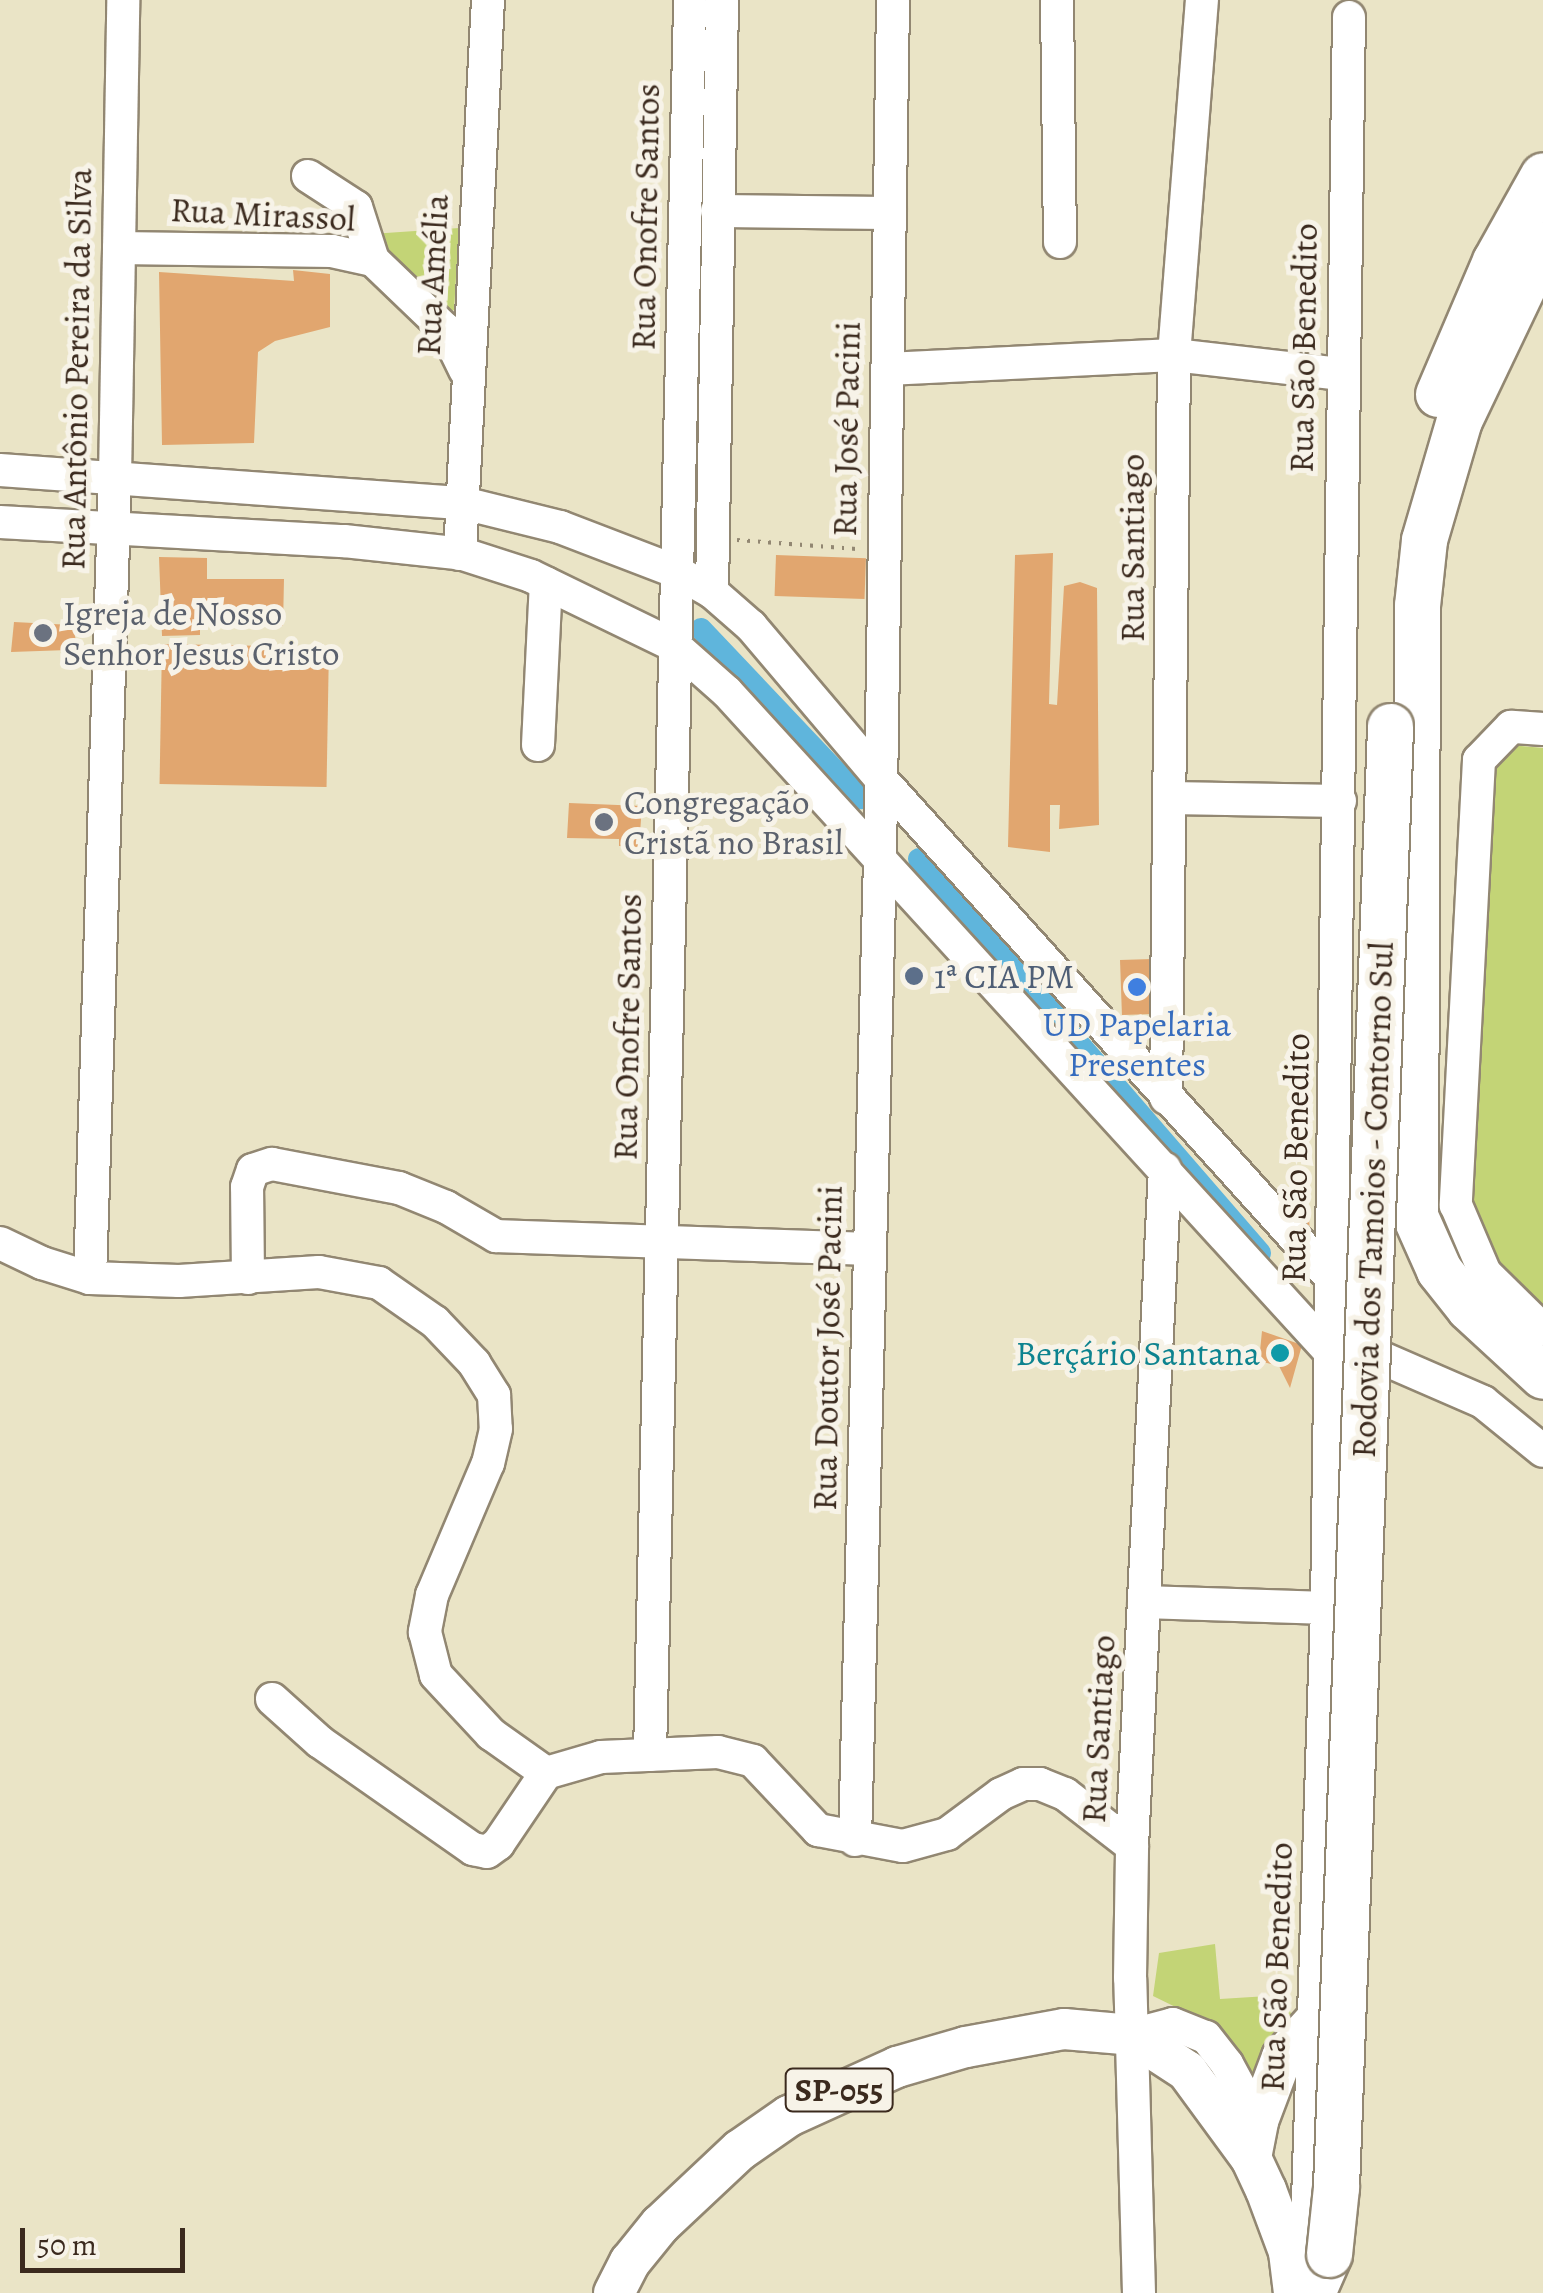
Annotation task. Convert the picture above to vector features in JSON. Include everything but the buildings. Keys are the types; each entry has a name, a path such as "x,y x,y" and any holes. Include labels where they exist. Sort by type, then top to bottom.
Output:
{"highway":[{"name":"Rodovia dos Tamoios - Contorno Sul","path":"1306,2284 1336,2187 1396,539 1433,406 1494,261 1543,175"},
{"name":"Rodovia dos Tamoios - Contorno Sul","path":"1543,244 1458,420 1424,540 1417,605 1414,1216 1439,1270 1459,1295 1543,1376"}],"main road":[{"path":"1254,2140 1282,2057 1315,2021"},
{"name":"SP-055","path":"615,2291 630,2262 660,2225 740,2150 828,2095 896,2067 1032,2032 1064,2029 1132,2035 1187,2071 1254,2140 1283,2232 1306,2284"}],"street":[{"name":"Rua Antônio Pereira da Silva","path":"90,1278 114,526 123,0"},
{"name":"Rua Amélia","path":"460,554 488,0"},
{"name":"Rua Onofre Santos","path":"650,1755 690,0"},
{"name":"Rua Onofre Santos","path":"712,592 722,0"},
{"name":"Rua José Pacini","path":"880,858 893,0"},
{"path":"1058,0 1060,242"},
{"name":"Rua Santiago","path":"1166,1098 1174,355 1202,0"},
{"name":"Rua São Benedito","path":"1306,2284 1334,1280 1349,17"},
{"path":"308,176 356,206 373,260"},
{"path":"717,211 890,212"},
{"name":"Rua Mirassol","path":"119,248 332,251 373,260 445,328 467,374"},
{"path":"887,369 1174,355 1342,374"},
{"path":"0,470 463,503 560,527 677,572 712,592 752,626 880,778 1334,1280"},
{"path":"0,522 114,526 460,554 546,583 675,646 726,692 1331,1345 1482,1402 1543,1451"},
{"path":"538,744 546,583"},
{"path":"1543,729 1511,726 1479,760 1456,1205 1485,1273 1543,1330"},
{"path":"1170,798 1340,801"},
{"name":"Rua Doutor José Pacini","path":"855,1840 880,858"},
{"path":"248,1278 248,1187 253,1170 272,1164 399,1188 446,1206 496,1236 869,1249"},
{"name":"Rua Santiago","path":"1138,2293 1132,1846 1165,1169"},
{"path":"0,1243 42,1263 90,1278 248,1278 319,1272 380,1282 435,1322 474,1363 494,1395 496,1430 488,1464 432,1595 425,1632 436,1675 492,1734 546,1774"},
{"path":"1144,1602 1327,1608"},
{"path":"272,1698 320,1742 473,1849 487,1852 498,1844 546,1774 601,1757 718,1752 753,1761 818,1830 855,1840 903,1846 929,1841 947,1834 1001,1794 1023,1784 1040,1784 1065,1794 1132,1846"}],"path":[{"path":"712,538 884,551"}],"green space":[{"path":"459,228 454,310 444,314 371,234"},
{"path":"1511,745 1543,748 1543,1308 1499,1267 1466,1186 1488,770"},
{"path":"1215,1944 1220,1999 1283,1995 1292,2016 1277,2037 1258,2108 1198,2018 1153,1996 1159,1953"}],"waterway":[{"path":"701,629 861,798"},
{"path":"919,859 1260,1253"}],"place":[{"name":"Igreja de Nosso Senhor Jesus Cristo","path":"43,633"},
{"name":"Congregação Cristã no Brasil","path":"604,822"},
{"name":"1ª CIA PM","path":"914,976"},
{"name":"UD Papelaria Presentes","path":"1137,987"},
{"name":"Berçário Santana","path":"1280,1353"}]}
